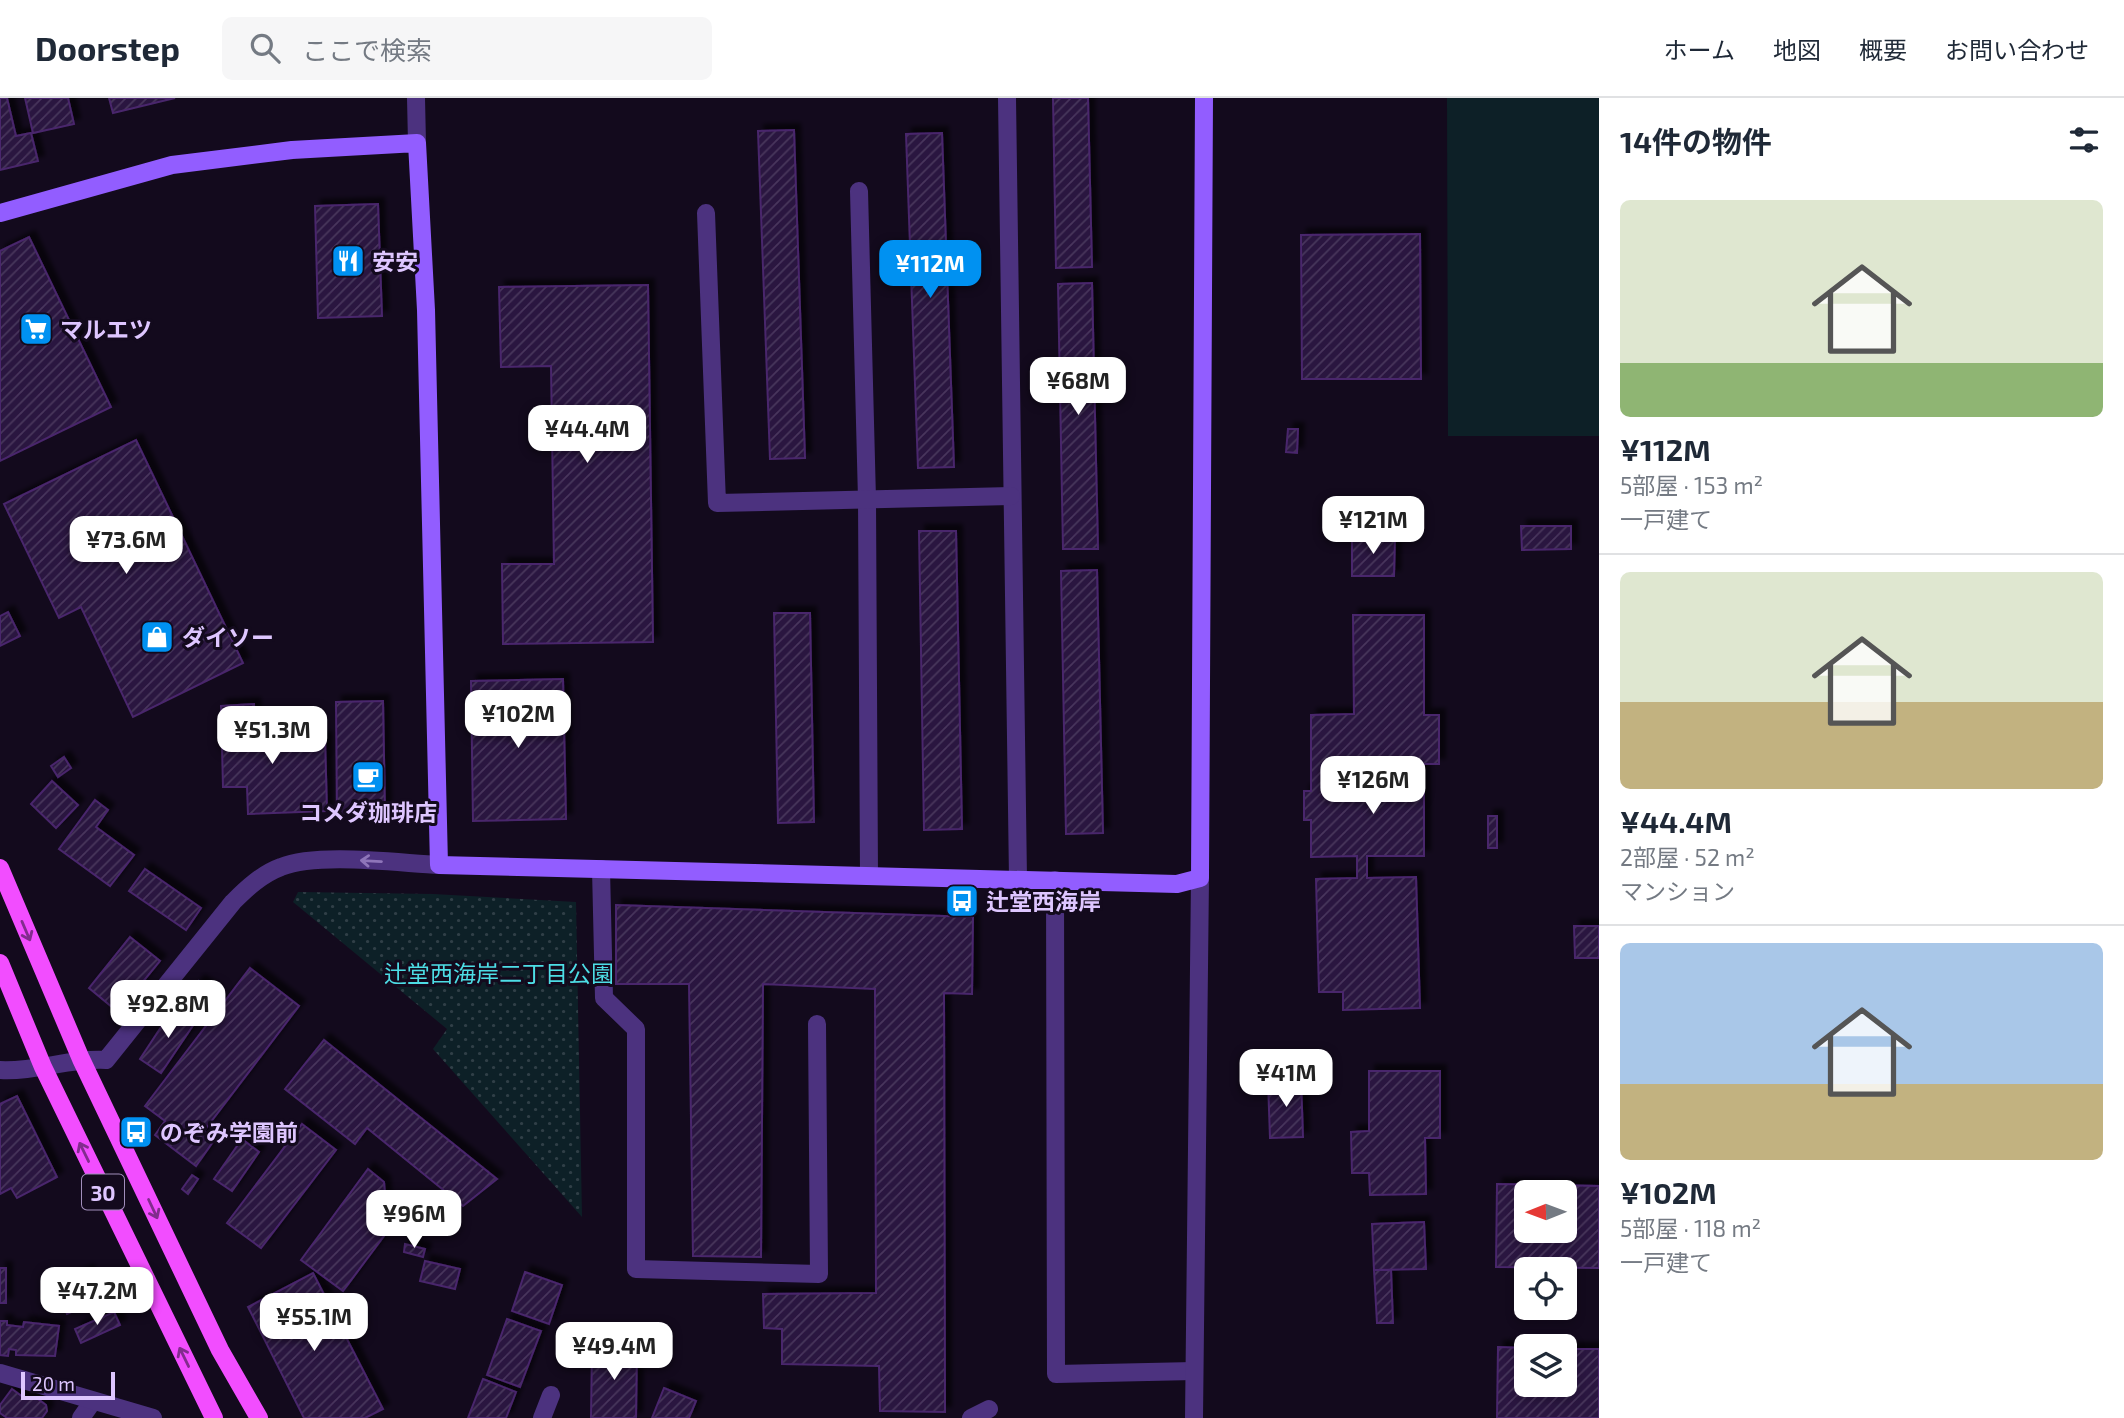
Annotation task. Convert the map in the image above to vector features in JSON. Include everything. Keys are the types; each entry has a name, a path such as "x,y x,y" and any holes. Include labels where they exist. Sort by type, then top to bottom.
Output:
{"main road":[{"name":"30","path":"0,868 81,1059 220,1350 259,1418"},
{"name":"30","path":"0,963 43,1067 214,1418"}],"street":[{"path":"415,98 426,310 439,865"},
{"path":"1007,98 1018,879"},
{"path":"1194,1418 1204,98"},
{"path":"0,213 172,165 292,150 417,143"},
{"path":"859,191 867,499 869,876"},
{"path":"706,213 717,503 1011,496"},
{"path":"0,1070 23,1071 81,1059 106,1060 233,902 269,873 302,862 1177,884 1200,878"},
{"path":"601,869 604,998 636,1029 636,1269 819,1274 817,1024"},
{"path":"1055,880 1056,1374 1194,1371"},
{"path":"0,1373 153,1418"},
{"path":"542,1418 551,1395"},
{"path":"81,1418 93,1401"},
{"path":"971,1418 989,1409"}],"green space":[{"path":"1447,98 1599,98 1599,436 1448,436"},
{"name":"辻堂西海岸二丁目公園","path":"298,892 433,894 576,902 582,1217 433,1049 447,1029 293,902"}],"building":[{"path":"0,98 7,98 16,136 31,133 38,161 0,170"},
{"path":"25,98 68,98 74,124 33,133"},
{"path":"109,98 175,98 113,113"},
{"path":"1053,98 1088,98 1092,267 1056,268"},
{"path":"794,130 805,458 770,459 758,131"},
{"path":"942,133 954,467 918,468 906,134"},
{"name":"安安","path":"378,204 382,316 318,318 315,206"},
{"path":"1420,234 1421,379 1302,379 1301,235"},
{"name":"マルエツ","path":"29,237 111,407 0,461 0,251"},
{"path":"1092,283 1098,549 1063,549 1058,284"},
{"path":"648,285 653,642 503,644 502,564 554,564 551,366 501,367 499,287"},
{"path":"1288,429 1298,429 1297,453 1286,452"},
{"path":"136,440 243,663 133,717 81,607 59,618 4,504"},
{"path":"1521,526 1571,526 1571,549 1522,550"},
{"path":"919,531 956,531 962,829 924,830"},
{"path":"1352,535 1395,536 1394,576 1352,576"},
{"path":"1097,570 1103,833 1066,834 1061,571"},
{"path":"8,612 20,636 0,646 0,616"},
{"path":"774,613 810,613 814,822 778,823"},
{"path":"1353,615 1424,615 1424,715 1439,715 1439,764 1424,764 1424,856 1367,856 1367,878 1416,877 1420,1008 1343,1010 1343,992 1319,992 1316,879 1357,878 1357,856 1311,857 1311,820 1304,820 1304,791 1311,791 1311,715 1354,714"},
{"path":"563,679 566,819 473,821 471,681"},
{"path":"383,701 385,813 337,814 336,702"},
{"path":"254,704 255,740 325,738 327,811 248,814 247,787 223,787 221,706"},
{"path":"64,757 71,768 58,777 51,766"},
{"path":"52,781 78,805 56,828 31,804"},
{"path":"95,800 108,810 96,827 134,855 110,886 59,849"},
{"path":"1488,816 1497,816 1497,848 1488,848"},
{"path":"145,869 201,908 186,930 129,891"},
{"path":"616,905 973,917 972,994 944,993 945,1412 880,1411 879,1366 782,1364 782,1329 764,1328 763,1294 876,1293 875,989 763,984 761,1257 693,1256 689,984 616,984"},
{"path":"1574,926 1599,926 1599,958 1575,958"},
{"path":"130,937 160,961 118,1012 89,988"},
{"path":"250,968 299,1006 204,1131 215,1139 196,1166 155,1135 165,1121 145,1106"},
{"path":"199,981 215,992 200,1014 184,1002"},
{"path":"175,1006 196,1021 161,1073 140,1059"},
{"path":"324,1040 497,1179 463,1206 367,1128 355,1144 285,1089"},
{"path":"1369,1071 1440,1071 1440,1138 1425,1138 1426,1194 1370,1195 1369,1173 1352,1173 1351,1132 1369,1131"},
{"path":"1301,1080 1303,1137 1270,1138 1268,1081"},
{"path":"17,1096 57,1177 17,1198 11,1188 0,1194 0,1104"},
{"path":"302,1124 336,1150 261,1248 227,1223"},
{"path":"242,1139 259,1152 232,1191 214,1179"},
{"path":"368,1169 384,1182 386,1205 399,1216 343,1291 301,1260"},
{"path":"192,1175 198,1179 188,1194 182,1189"},
{"path":"1497,1184 1514,1184 1514,1243 1577,1243 1577,1186 1599,1186 1599,1268 1577,1268 1577,1257 1514,1257 1514,1267 1496,1267"},
{"path":"1424,1222 1426,1269 1374,1270 1372,1224"},
{"path":"405,1244 425,1249 423,1257 404,1252"},
{"path":"425,1261 460,1269 455,1289 420,1281"},
{"path":"0,1268 6,1268 6,1303 0,1303"},
{"path":"1374,1270 1391,1270 1393,1323 1377,1323"},
{"path":"88,1271 100,1300 67,1314 55,1284"},
{"path":"525,1272 562,1285 549,1324 512,1311"},
{"path":"313,1273 383,1409 365,1418 304,1418 248,1307"},
{"path":"352,1308 357,1317 346,1322 342,1313"},
{"path":"114,1312 120,1325 81,1343 75,1329"},
{"path":"507,1319 541,1331 520,1387 487,1375"},
{"path":"0,1321 7,1321 7,1325 23,1327 24,1322 59,1326 55,1356 16,1355 16,1350 9,1349 8,1356 0,1355"},
{"path":"592,1347 637,1347 636,1418 591,1418"},
{"path":"1498,1347 1514,1348 1514,1397 1577,1397 1577,1349 1599,1349 1599,1418 1497,1418"},
{"path":"483,1379 516,1392 506,1418 468,1418"},
{"path":"664,1388 696,1401 689,1418 652,1418"},
{"path":"12,1389 23,1397 38,1399 46,1405 47,1411 42,1418 7,1418 0,1413 0,1405"}],"place":[{"name":"安安","path":"348,261"},
{"name":"マルエツ","path":"36,329"},
{"name":"ダイソー","path":"157,637"},
{"name":"コメダ珈琲店","path":"368,777"},
{"name":"辻堂西海岸","path":"962,901"},
{"name":"のぞみ学園前","path":"136,1132"}]}
